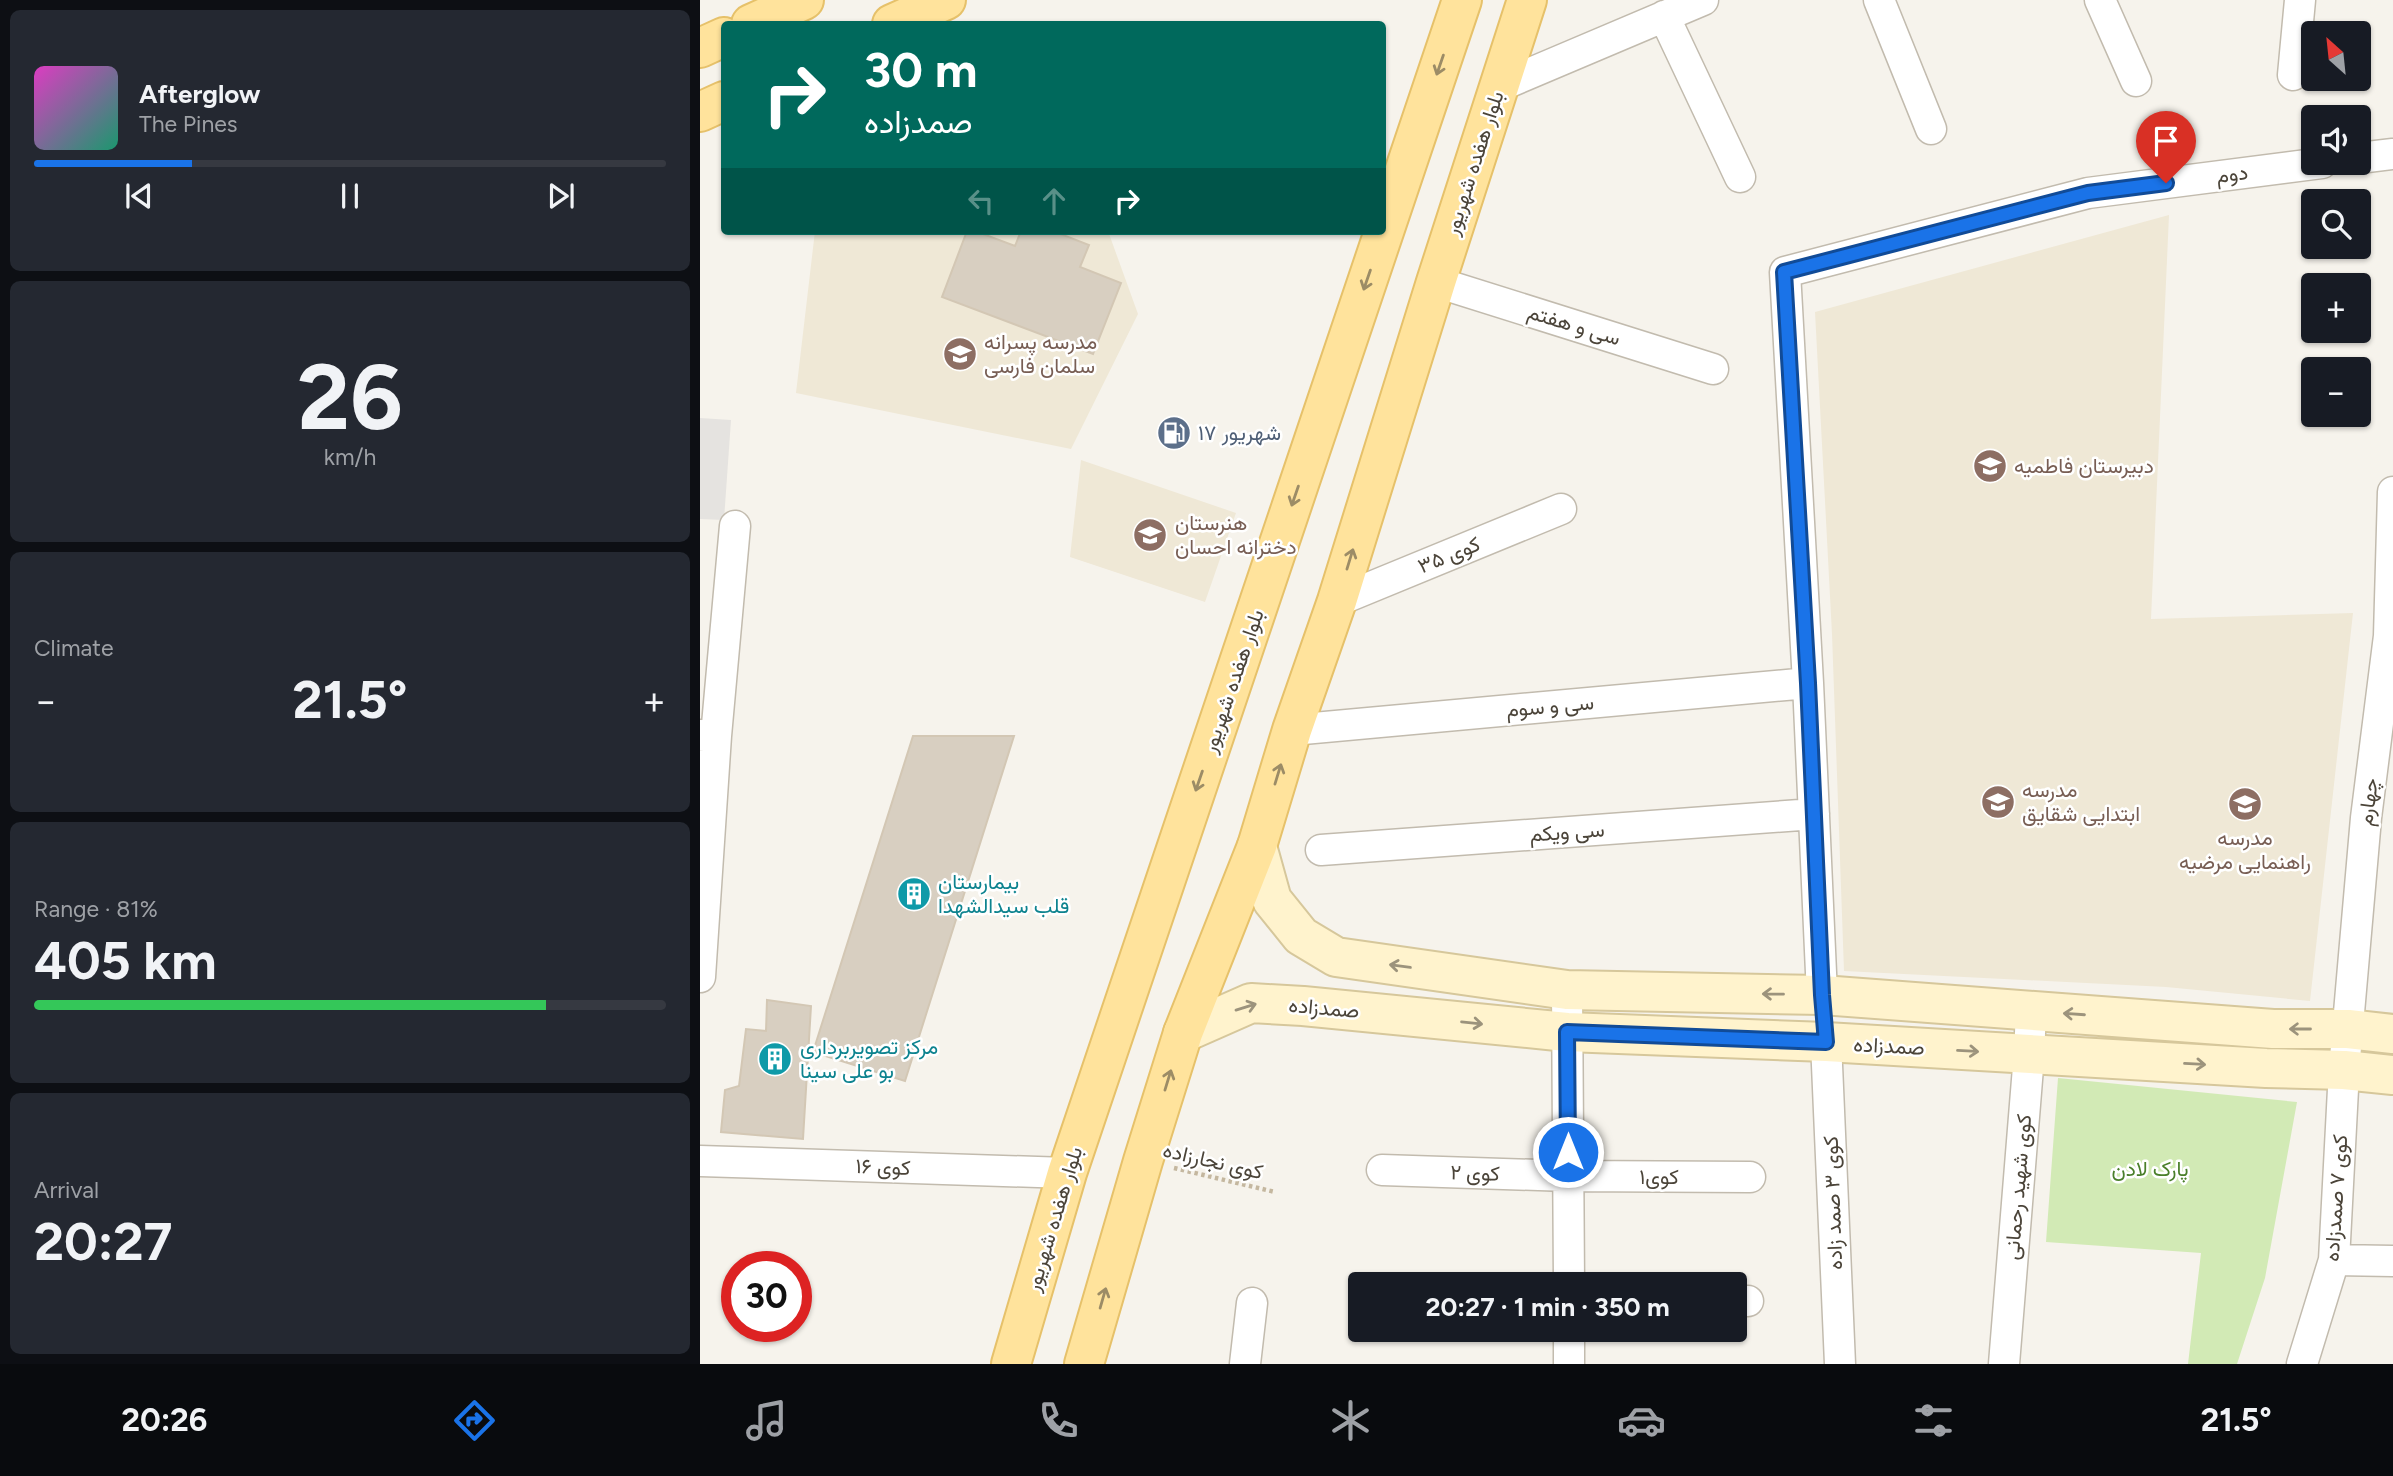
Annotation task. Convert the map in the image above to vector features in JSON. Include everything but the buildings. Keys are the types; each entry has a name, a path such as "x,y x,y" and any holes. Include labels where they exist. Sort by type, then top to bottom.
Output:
{"main road":[{"path":"758,21 804,0"},
{"path":"899,21 946,0"},
{"name":"بلوار هفده شهریور","path":"1386,226 1462,0"},
{"name":"بلوار هفده شهریور","path":"1084,1364 1183,1033 1256,846 1292,730 1337,601 1527,0"},
{"path":"700,48 721,38"},
{"path":"700,112 721,102"},
{"name":"بلوار هفده شهریور","path":"1011,1364 1067,1173 1383,235"},
{"path":"1256,846 1272,901 1301,936 1336,957 1567,990 1822,995 2273,1029 2348,1029 2393,1034"},
{"path":"1822,995 1826,1042"},
{"name":"صمدزاده","path":"1183,1033 1251,1003 1567,1032 1826,1042 2344,1070 2393,1075"}],"street":[{"path":"1500,86 1703,0"},
{"path":"1879,0 1931,129"},
{"path":"2100,0 2136,81"},
{"path":"2293,75 2300,0"},
{"path":"1664,16 1740,177"},
{"path":"2371,156 2393,153"},
{"name":"دوم","path":"1822,995 1808,683 1784,272 2088,193 2301,166"},
{"name":"سی و هفتم","path":"1436,282 1713,369"},
{"name":"چهارم","path":"2344,1070 2379,819 2391,636 2393,492"},
{"name":"کوی ۳۵","path":"1337,601 1561,509"},
{"path":"700,977 708,736 735,526"},
{"name":"سی و سوم","path":"1292,730 1808,683"},
{"name":"سی ویکم","path":"1321,850 1814,814"},
{"path":"1567,990 1569,1272"},
{"name":"کوی شهید رحمانی","path":"2004,1364 2031,1011"},
{"name":"کوی ۳ صمد زاده","path":"1826,1042 1840,1364"},
{"name":"کوی ۷ صمدزاده","path":"2302,1364 2334,1260 2344,1070"},
{"name":"کوی ۱۶","path":"700,1161 1067,1173"},
{"name":"کوی ۲","path":"1382,1170 1568,1176"},
{"name":"کوی۱","path":"1568,1176 1750,1177"},
{"path":"2334,1260 2393,1261"},
{"path":"1245,1364 1252,1303"},
{"path":"1569,1342 1570,1364"}],"path":[{"name":"کوی نجارزاده","path":"1143,1161 1275,1192"}],"shaded area":[{"path":"2169,215 2151,619 2353,613 2310,1001 2166,987 1844,971 1832,634 1815,312"},
{"name":"مدرسه پسرانه سلمان فارسی","path":"815,235 1109,235 1138,314 1071,449 796,393"},
{"path":"700,418 731,420 724,520 700,519"},
{"name":"هنرستان دخترانه احسان","path":"1081,460 1236,513 1205,602 1070,557"}],"green space":[{"name":"پارک لادن","path":"2058,1078 2297,1102 2265,1278 2237,1364 2188,1364 2201,1253 2046,1242"}],"place":[{"name":"مدرسه پسرانه سلمان فارسی","path":"960,354"},
{"name":"۱۷ شهریور","path":"1174,433"},
{"name":"دبیرستان فاطمیه","path":"1990,466"},
{"name":"هنرستان دخترانه احسان","path":"1150,535"},
{"name":"مدرسه ابتدایی شقایق","path":"1998,802"},
{"name":"مدرسه راهنمایی مرضیه","path":"2245,804"},
{"name":"بیمارستان قلب سیدالشهدا","path":"914,894"},
{"name":"مرکز تصویربرداری بو علی سینا","path":"775,1059"}],"route":[{"path":"1568,1152 1567,1032 1826,1042 1784,272 2088,193 2166,183"}]}
